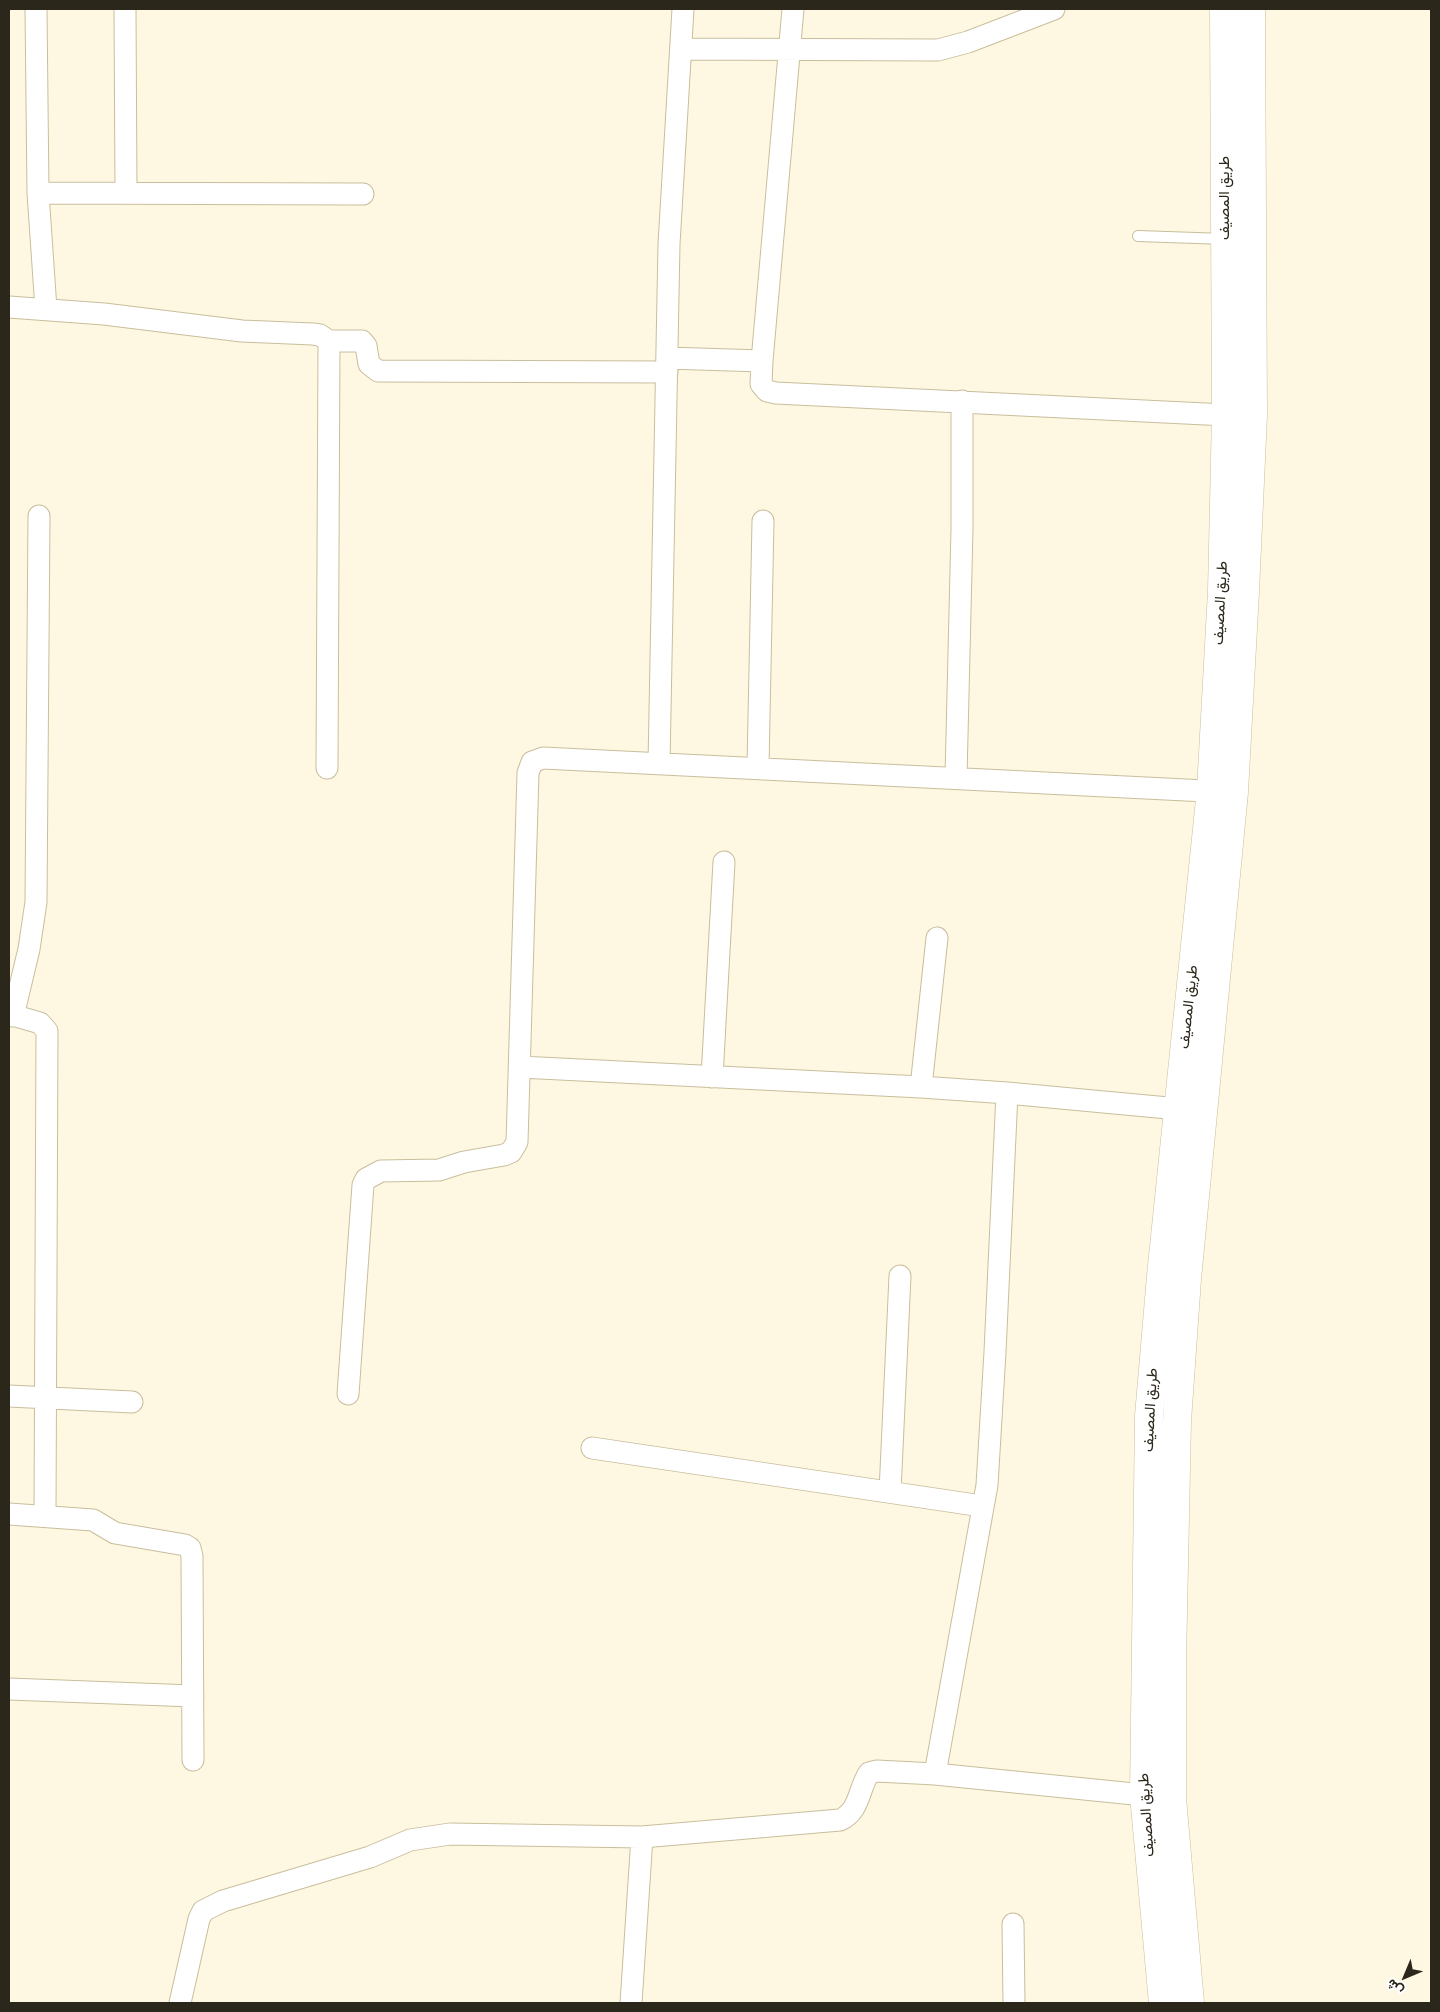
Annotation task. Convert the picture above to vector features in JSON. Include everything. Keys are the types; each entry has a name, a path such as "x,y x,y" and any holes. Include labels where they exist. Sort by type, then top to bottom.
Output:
{"street":[{"path":"36,9 38,193 46,309"},
{"path":"125,9 126,193"},
{"path":"658,764 670,244 683,9"},
{"path":"793,9 762,362 761,384 767,390 776,393 1226,415"},
{"path":"681,50 938,50 961,45 1054,9"},
{"name":"طريق المصيف","path":"1163,2003 1144,1795 1149,1416 1161,1276 1179,1109 1222,791 1222,591 1226,415 1224,9"},
{"name":"طريق المصيف","path":"1190,2003 1172,1798 1172,1661 1177,1420 1222,791 1252,415 1251,9"},
{"path":"38,193 363,194"},
{"path":"9,307 104,314 242,332 312,334 320,335 329,341 362,341 366,346 369,364 378,371 762,362"},
{"path":"327,768 329,341"},
{"path":"956,777 962,548 962,401"},
{"path":"39,516 36,902 29,949 11,1015 40,1023 47,1032 45,1516"},
{"path":"758,767 763,521"},
{"path":"348,1394 363,1185 366,1180 382,1172 439,1170 464,1162 511,1152 517,1142 528,767 536,759 758,767 1222,791"},
{"path":"712,1077 724,862"},
{"path":"921,1087 937,938"},
{"path":"520,1067 1007,1092 1179,1109"},
{"path":"935,1774 986,1486 995,1362 1007,1092"},
{"path":"890,1492 900,1276"},
{"path":"9,1396 132,1402"},
{"path":"592,1448 982,1506"},
{"path":"9,1514 93,1520 115,1533 185,1545 190,1548 192,1556 193,1760"},
{"path":"9,1689 193,1696"},
{"path":"180,2003 199,1919 204,1911 223,1901 314,1874 428,1836 450,1834 642,1837 840,1820 854,1810 864,1781 869,1773 890,1770 1144,1795"},
{"path":"631,2003 642,1837"},
{"path":"1013,1924 1014,2003"}],"lane":[{"path":"1138,236 1226,240"}]}
